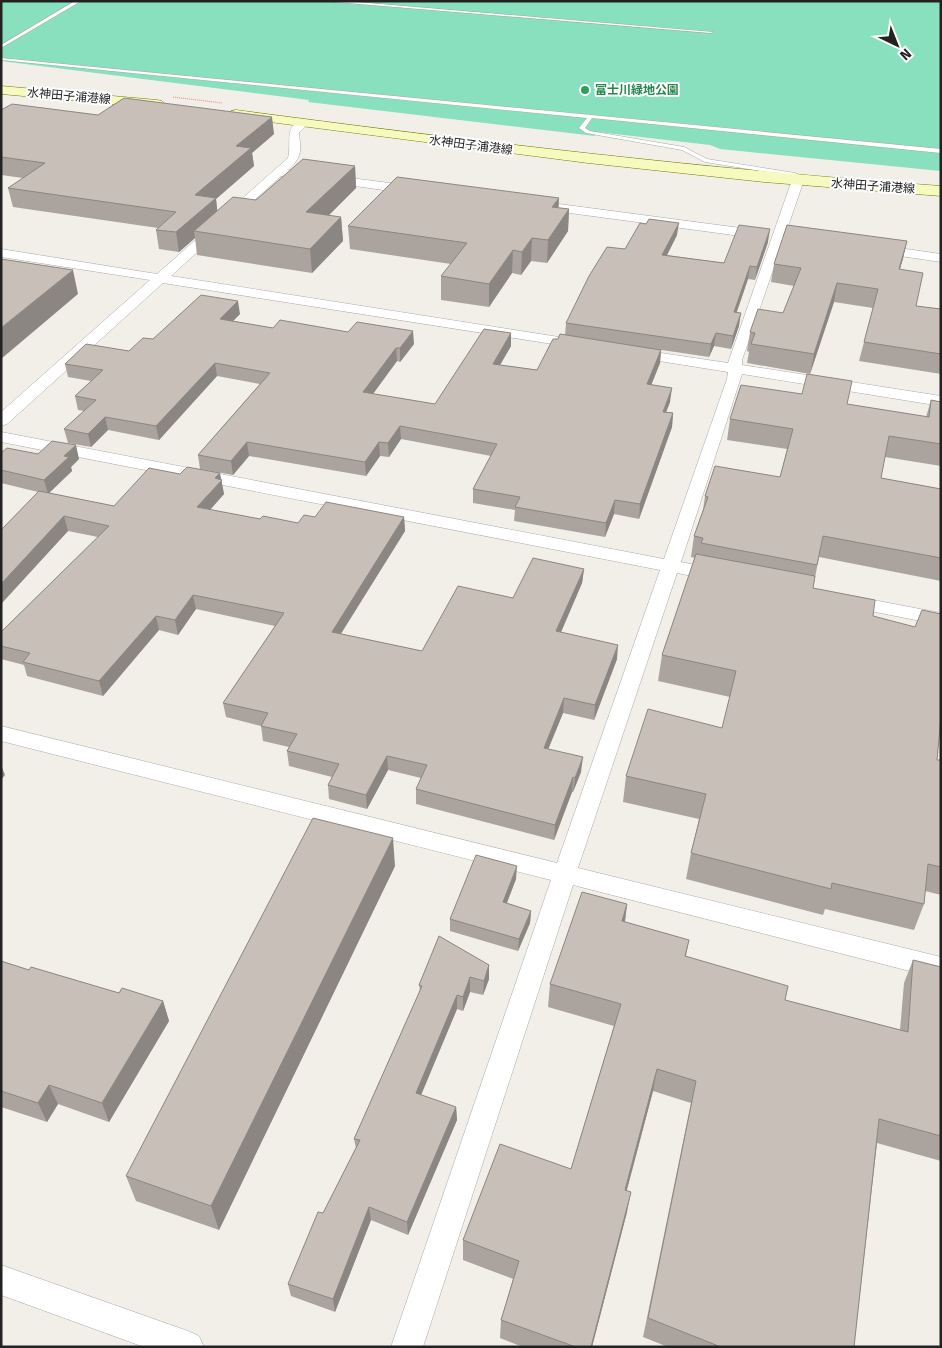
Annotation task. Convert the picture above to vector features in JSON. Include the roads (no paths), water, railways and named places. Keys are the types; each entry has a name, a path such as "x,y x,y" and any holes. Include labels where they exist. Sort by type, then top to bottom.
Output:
{"main road":[{"name":"水神田子浦港線","path":"1,90 169,106"},
{"name":"水神田子浦港線","path":"220,112 518,151 798,180 941,191"}],"street":[{"path":"1,421 295,156 294,132 303,123"},
{"path":"278,172 425,191"},
{"path":"407,1347 565,873 735,379 736,360 786,237 798,180"},
{"path":"533,205 786,237"},
{"path":"862,247 941,258"},
{"path":"1,253 589,346"},
{"path":"618,351 941,401"},
{"path":"1,437 737,579"},
{"path":"834,598 941,619"},
{"path":"1,733 941,968"},
{"path":"1,1280 188,1347"}],"lane":[{"path":"1,48 79,1"},
{"path":"325,1 711,32"},
{"path":"1,60 941,151"},
{"path":"590,117 582,128 588,132 684,149 705,160 793,174 799,176 798,180"}],"place":[{"name":"富士川緑地公園","path":"585,90"}]}
